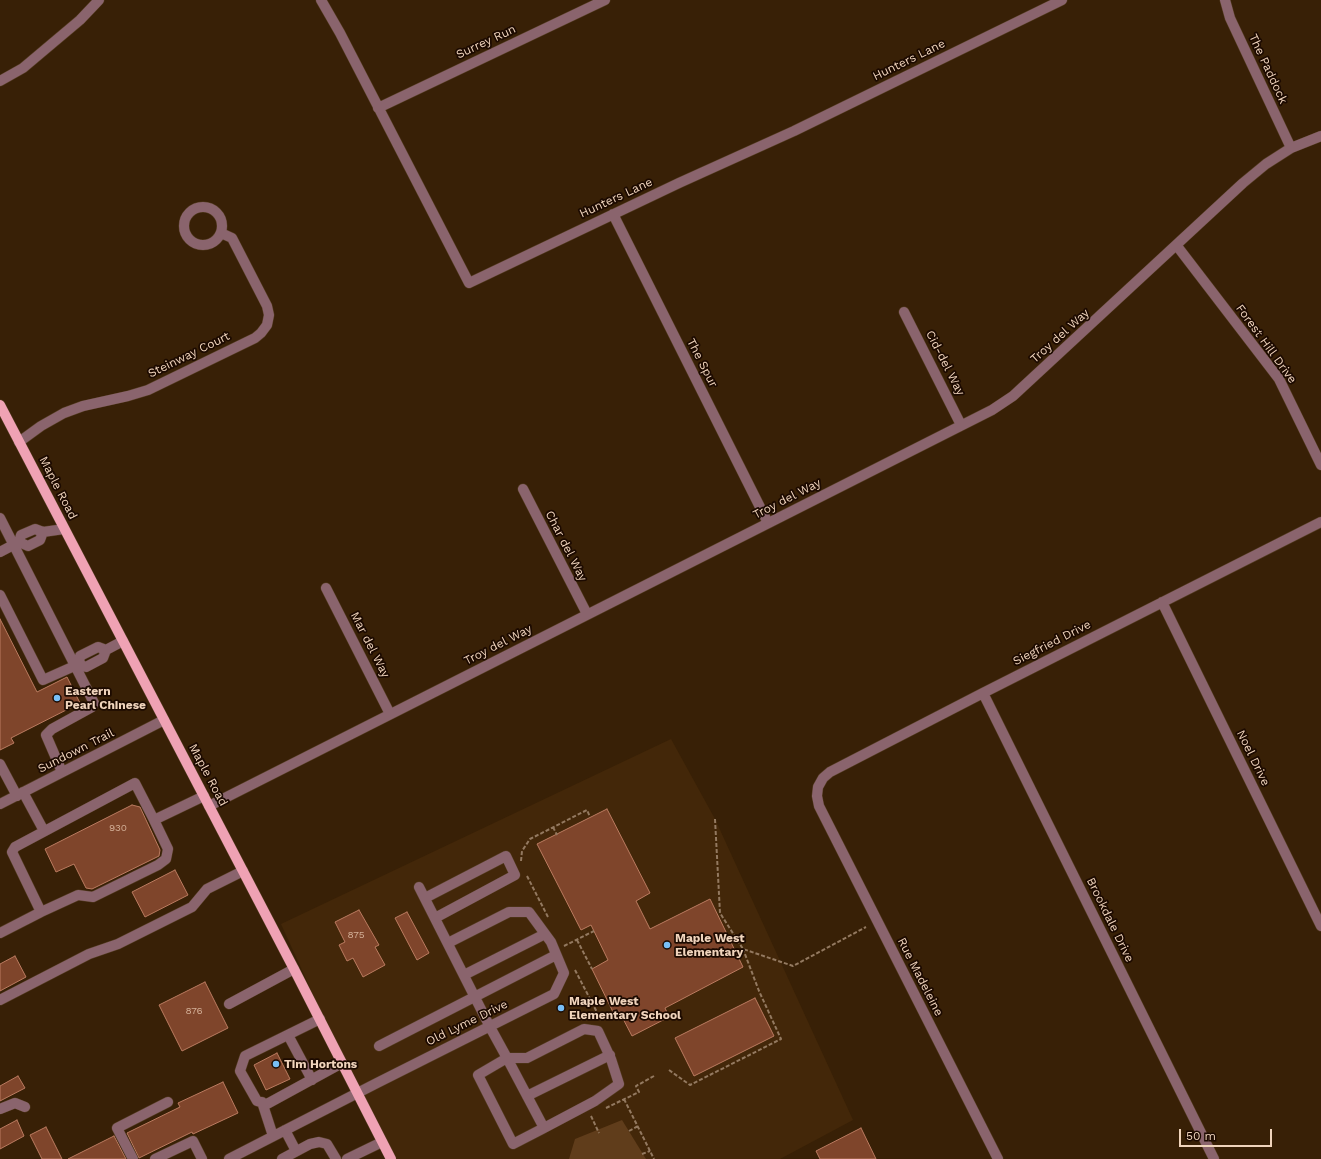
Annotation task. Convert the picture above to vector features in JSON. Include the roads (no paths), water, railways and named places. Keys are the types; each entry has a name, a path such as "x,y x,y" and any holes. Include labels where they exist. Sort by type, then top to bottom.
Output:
{"main road":[{"name":"Maple Road","path":"0,405 320,1019 391,1159"}],"street":[{"path":"0,81 23,68 80,20 99,0"},
{"name":"Hunters Lane","path":"321,0 340,33 469,283 613,214 794,131 1062,0"},
{"name":"Surrey Run","path":"378,108 605,0"},
{"name":"The Paddock","path":"1225,0 1230,18 1291,148"},
{"name":"Troy del Way","path":"209,806 992,410 1013,396 1266,164 1291,148 1321,136"},
{"name":"The Spur","path":"613,214 768,523"},
{"name":"Steinway Court","path":"20,442 41,426 64,413 83,406 148,390 255,338 261,333 267,325 269,315 267,306 232,238 221,233"},
{"name":"Forest Hill Drive","path":"1177,246 1279,379 1321,465"},
{"name":"Cid-del Way","path":"904,312 962,425"},
{"name":"Char del Way","path":"523,490 587,614"},
{"path":"0,518 16,544 94,703 92,707 52,729 46,735 62,772"},
{"name":"Siegfried Drive","path":"819,806 817,796 818,787 823,778 830,772 1321,522"},
{"path":"0,552 16,544 28,546 40,540 43,532 64,529"},
{"name":"Mar del Way","path":"326,588 390,714"},
{"path":"0,595 43,680 76,665 80,656 98,646 106,650 123,641"},
{"name":"Noel Drive","path":"1162,602 1321,926"},
{"name":"Brookdale Drive","path":"983,693 1214,1159"},
{"name":"Sundown Trail","path":"0,804 164,720"},
{"path":"0,764 44,831"},
{"path":"0,933 78,895 94,897 158,865 166,859 168,849 135,783 15,846 12,852 41,912"},
{"path":"154,820 204,796"},
{"name":"Rue Madeleine","path":"819,806 998,1159"},
{"path":"425,898 506,856 515,875 435,918"},
{"path":"0,1000 89,954 118,944 192,908 207,889 243,871"},
{"path":"419,887 490,1027 544,1128"},
{"name":"Old Lyme Drive","path":"229,1159 554,994 564,973 551,942 529,912 509,912 448,943"},
{"path":"464,975 544,934"},
{"path":"379,1046 556,955"},
{"path":"230,1004 294,969"},
{"path":"320,1019 245,1056 240,1071 256,1101 267,1104 342,1063"},
{"path":"584,1029 598,1031 610,1055 620,1084 595,1101 513,1144 478,1074 507,1058 527,1058 584,1029"},
{"path":"288,1034 312,1080"},
{"path":"527,1096 610,1055"},
{"path":"133,1159 117,1128 168,1102"},
{"path":"262,1102 273,1136"},
{"path":"0,1109 15,1103 25,1107"},
{"path":"285,1130 296,1152"},
{"path":"155,1159 193,1141 202,1159"},
{"path":"282,1159 310,1144 319,1142 327,1144 336,1159"},
{"path":"347,1159 382,1142"}],"place":[{"name":"Eastern Pearl Chinese","path":"57,698"},
{"name":"Maple West Elementary","path":"667,945"},
{"name":"Maple West Elementary School","path":"561,1008"},
{"name":"Tim Hortons","path":"276,1064"}]}
